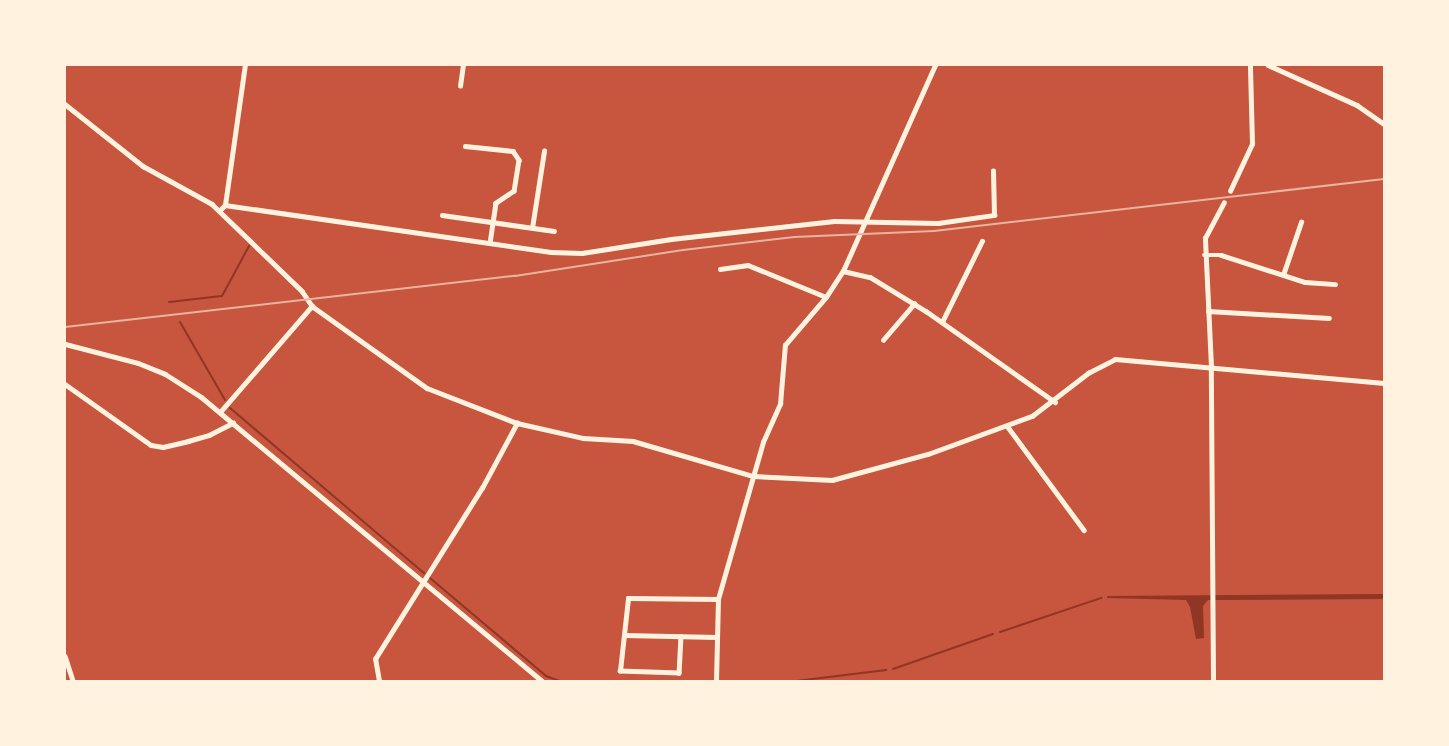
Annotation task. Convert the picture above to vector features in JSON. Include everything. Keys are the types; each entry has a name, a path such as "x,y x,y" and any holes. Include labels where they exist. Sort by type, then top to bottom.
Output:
{"street":[{"path":"220,210 225,205 245,65"},
{"path":"460,86 463,65"},
{"path":"716,681 718,599 753,476 780,404 785,345 827,297 843,271 935,65"},
{"path":"1230,191 1252,144 1250,65"},
{"path":"1268,65 1357,105 1384,124"},
{"path":"65,104 143,166 220,210 302,291 312,306 427,388 517,422 583,438 633,441 753,476 832,480 1008,427 1055,402 1088,373 1115,359 1384,383"},
{"path":"465,145 513,151 519,160 514,191 496,203 490,243"},
{"path":"532,228 544,151"},
{"path":"225,205 490,243 582,253 781,226 840,221 938,223 994,215 993,171"},
{"path":"1213,681 1211,367 1204,255 1205,238 1224,203"},
{"path":"442,215 554,231"},
{"path":"1283,275 1301,222"},
{"path":"942,322 982,242"},
{"path":"1204,255 1221,255 1305,282 1335,285"},
{"path":"720,269 748,265 827,297"},
{"path":"843,271 870,277 914,304 1055,402"},
{"path":"883,340 914,304"},
{"path":"221,411 312,306"},
{"path":"1208,311 1329,318"},
{"path":"65,344 101,351 152,368 187,387 221,411 542,681"},
{"path":"65,384 151,444 163,447 209,435 234,422"},
{"path":"379,681 375,659 482,488 517,422"},
{"path":"1008,427 1084,530"},
{"path":"681,636 679,673 620,671 628,598 718,599"},
{"path":"624,635 717,637"},
{"path":"65,660 74,681"}],"shaded area":[{"path":"1384,594 1384,599 1208,600 1203,606 1204,638 1196,639 1190,607 1186,600 1107,598 1107,596"}],"waterway":[{"path":"169,302 222,296 249,246"},
{"path":"180,322 225,400"},
{"path":"230,408 424,573"},
{"path":"430,578 546,676 560,681"},
{"path":"1000,632 1101,598"},
{"path":"893,669 993,634"},
{"path":"796,681 886,670"}],"railway":[{"path":"65,327 515,276 683,250 794,237 934,231 1384,179"}]}
